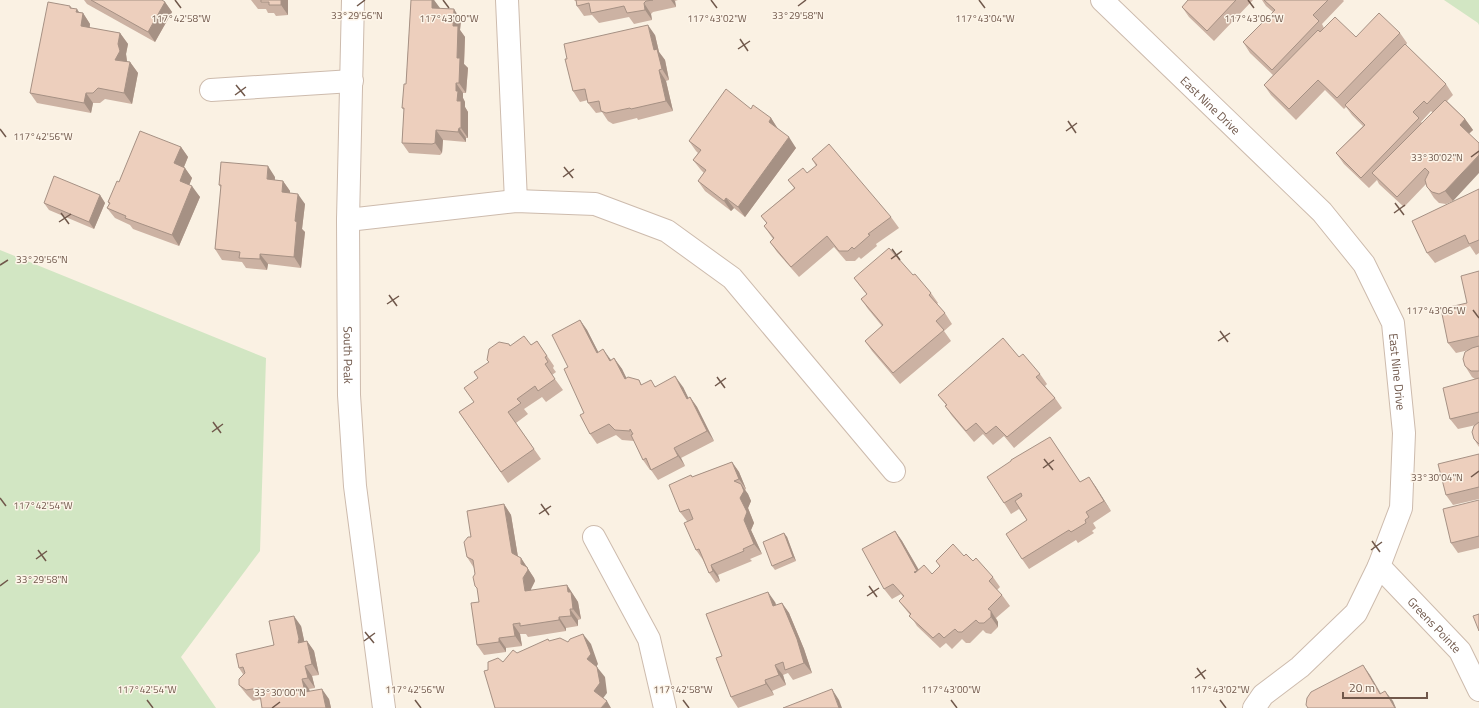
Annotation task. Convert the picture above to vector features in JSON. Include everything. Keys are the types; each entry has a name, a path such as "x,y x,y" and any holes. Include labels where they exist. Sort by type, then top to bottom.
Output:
{"street":[{"name":"South Peak","path":"353,0 348,220 349,395 355,486 384,708"},
{"path":"507,0 516,201"},
{"name":"East Nine Drive","path":"1102,0 1177,70 1322,212 1364,264 1394,323 1404,433 1401,508 1379,566 1356,613 1300,666 1263,695 1254,708"},
{"path":"211,90 352,81"},
{"path":"348,220 516,201 595,204 667,231 732,278 894,471"},
{"path":"594,537 649,639 665,708"},
{"name":"Greens Pointe","path":"1379,566 1460,651 1479,690"}],"green space":[{"path":"1444,0 1479,0 1479,25 1478,23"},
{"path":"0,250 266,358 260,551 181,657 216,708 0,708"}],"building":[{"path":"91,0 162,0 165,2 148,32"},
{"path":"261,0 281,0 281,5 269,5 269,2 261,2"},
{"path":"411,0 432,0 432,8 454,9 453,26 458,26 457,58 460,58 459,83 456,83 456,91 458,91 457,101 461,101 461,128 459,128 458,132 436,130 435,143 432,144 402,143 404,108 402,108 404,84 406,84"},
{"path":"576,0 653,0 646,1 644,3 645,10 627,13 624,6 591,13 589,3 577,6"},
{"path":"1188,0 1236,0 1207,31 1182,7"},
{"path":"1264,0 1328,0 1313,15 1319,21 1272,70 1243,42 1275,10"},
{"path":"48,2 70,6 70,8 77,9 76,12 83,13 81,26 120,33 118,44 120,51 115,60 130,62 124,93 98,88 93,93 86,93 84,103 30,93"},
{"path":"1379,13 1400,33 1337,98 1318,80 1289,109 1264,85 1318,30 1320,32 1335,17 1356,37"},
{"path":"648,25 654,50 657,49 662,69 659,70 666,101 606,113 601,111 599,101 588,103 585,89 573,91 565,59 567,59 564,44"},
{"path":"1405,44 1446,84 1427,104 1424,101 1413,112 1419,118 1361,178 1336,153 1365,125 1345,105"},
{"path":"726,89 751,109 753,105 771,118 769,122 789,137 738,207 726,198 724,201 698,181 706,170 693,160 701,150 689,141"},
{"path":"1445,100 1465,119 1460,125 1479,143 1479,155 1445,191 1439,194 1432,192 1427,187 1425,180 1429,172 1425,168 1397,197 1372,173"},
{"path":"140,131 181,147 174,163 185,168 180,181 192,186 172,235 125,218 126,216 107,208 117,181 119,182"},
{"path":"829,144 891,217 868,234 870,235 854,249 852,247 848,251 839,251 827,236 791,267 770,242 774,238 764,226 767,223 761,216 795,188 788,180 803,168 807,173 817,165 812,159"},
{"path":"221,162 268,166 267,179 283,181 282,192 298,194 295,221 297,222 294,257 260,254 260,259 239,258 240,252 215,249 221,185 219,185"},
{"path":"54,176 100,195 89,222 44,203"},
{"path":"1479,189 1479,240 1469,244 1465,235 1427,253 1412,221"},
{"path":"889,248 913,275 915,274 931,293 929,295 945,313 936,321 944,330 893,373 865,341 883,325 861,299 867,294 854,278"},
{"path":"1479,271 1479,336 1448,343 1441,309 1467,303 1461,276"},
{"path":"580,320 597,353 603,349 610,361 614,358 625,379 628,377 639,380 641,385 651,380 655,387 675,376 687,399 690,397 707,431 674,448 678,456 651,470 646,458 643,460 631,435 633,434 630,429 630,431 615,430 609,424 590,434 580,415 584,413 564,369 568,367 552,335"},
{"path":"524,336 531,345 537,341 547,356 545,357 548,362 545,364 555,379 538,391 535,386 517,399 521,403 508,412 534,449 501,472 459,412 474,402 464,388 478,378 474,372 489,362 487,360 489,349 499,342 509,344 510,346"},
{"path":"1003,338 1019,357 1023,354 1040,374 1036,377 1055,398 1007,437 996,426 986,434 976,423 966,431 945,406 947,405 938,395"},
{"path":"1479,346 1479,371 1471,371 1465,366 1463,359 1465,352"},
{"path":"1479,378 1479,412 1450,419 1443,388"},
{"path":"1479,422 1479,444 1474,439 1472,432 1474,426"},
{"path":"1050,437 1080,482 1089,477 1104,501 1086,512 1089,517 1085,520 1086,523 1071,532 1069,530 1022,559 1006,534 1027,520 1015,501 1022,496 1021,493 1004,503 987,477 1011,460"},
{"path":"1479,454 1479,487 1446,495 1438,464"},
{"path":"732,462 739,479 734,481 741,484 744,491 740,498 747,512 744,520 754,544 743,549 744,551 711,565 713,571 709,573 699,549 696,550 684,523 693,519 689,509 680,512 669,485 691,475 692,477"},
{"path":"1479,500 1479,536 1451,543 1443,509"},
{"path":"504,504 512,553 521,558 521,564 527,567 528,570 523,578 525,591 567,585 568,592 571,592 573,609 570,609 571,616 559,617 559,620 520,626 520,623 513,624 515,636 499,638 499,642 477,645 471,603 479,602 477,588 473,577 475,574 473,560 467,557 464,542 468,537 471,537 467,511"},
{"path":"895,531 917,571 914,572 915,573 924,565 932,574 940,566 936,561 953,544 964,556 966,554 973,561 976,558 993,577 989,581 1002,595 988,609 991,611 991,617 984,623 979,623 976,620 962,632 958,632 955,629 944,638 939,633 933,638 909,616 911,614 899,601 904,596 893,584 884,589 862,549"},
{"path":"784,533 793,557 772,566 763,542"},
{"path":"768,592 773,606 782,603 797,639 804,663 785,670 783,662 775,665 779,675 765,680 766,684 731,697 716,658 722,656 706,614"},
{"path":"1479,614 1479,631 1473,616"},
{"path":"294,616 299,639 298,643 307,641 312,664 305,666 308,678 302,679 305,692 322,689 326,708 262,708 259,688 246,690 239,685 239,679 245,673 243,667 239,668 236,654 274,645 269,621"},
{"path":"583,634 591,654 587,659 597,667 600,683 594,691 607,701 601,708 495,708 484,671 488,670 488,662 498,658 503,662 513,650 517,653 548,639 549,641 560,638 568,642 570,639"},
{"path":"1363,665 1380,694 1385,691 1395,708 1308,708 1306,705 1307,698 1311,692"},
{"path":"832,689 839,708 783,708"}]}
